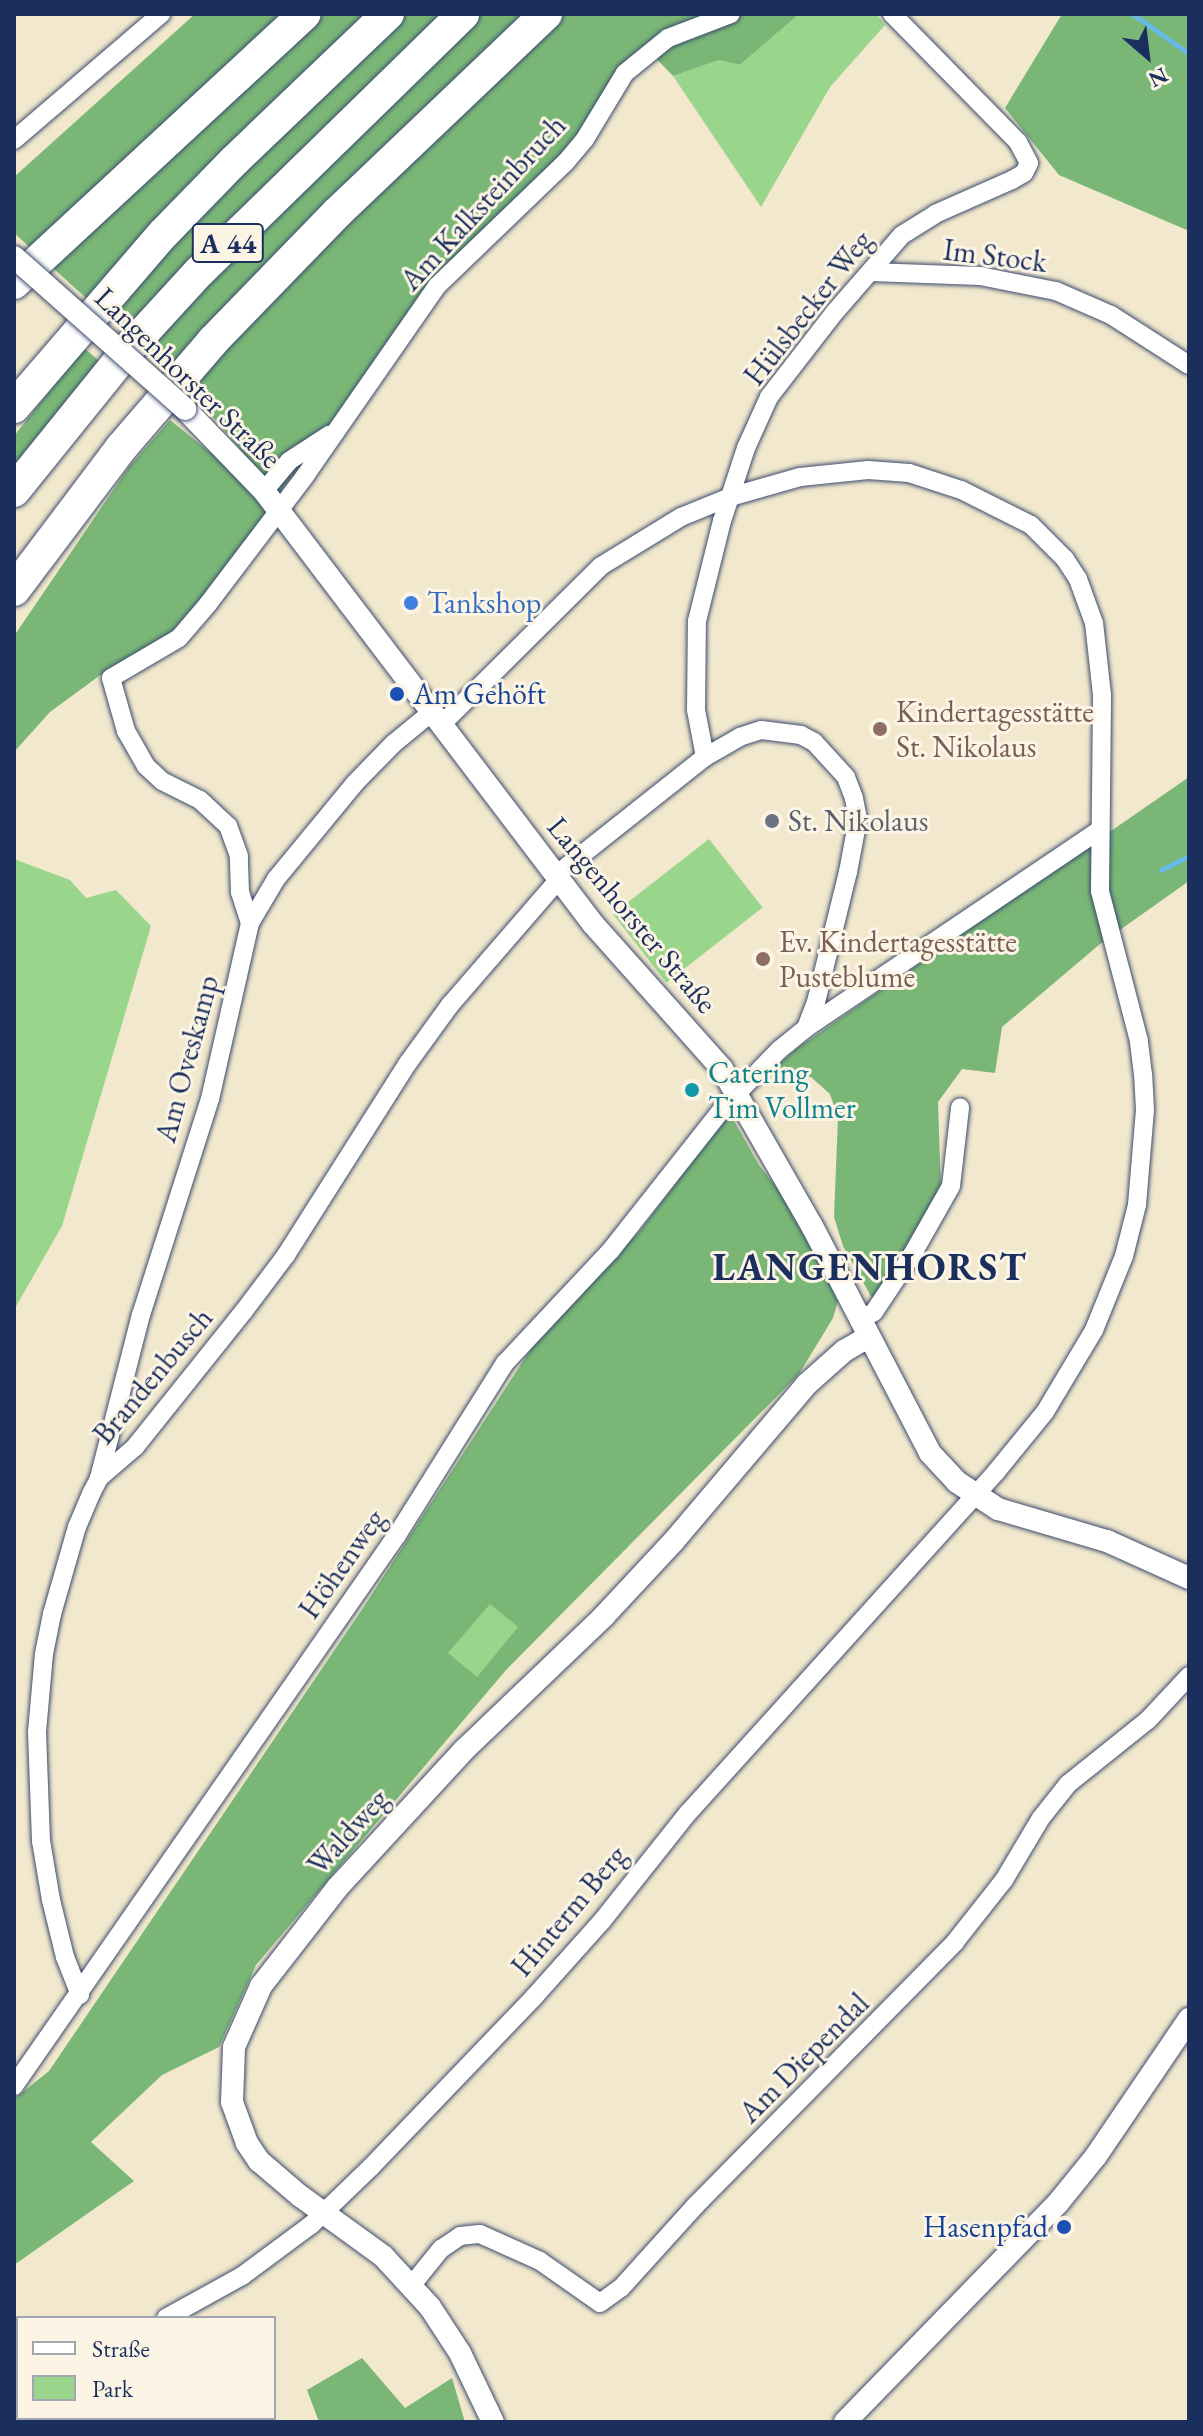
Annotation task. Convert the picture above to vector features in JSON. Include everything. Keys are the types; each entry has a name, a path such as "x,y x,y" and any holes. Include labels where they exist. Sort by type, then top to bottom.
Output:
{"highway":[{"path":"14,283 305,14"},
{"name":"A 44","path":"14,407 163,234 234,161 388,14"},
{"name":"A 44","path":"14,491 78,408 189,283 325,145 463,14"},
{"path":"14,590 121,448 213,341 337,213 546,14"},
{"path":"14,297 74,230"}],"street":[{"path":"14,140 161,14"},
{"name":"Am Kalksteinbruch","path":"250,923 240,892 239,856 228,826 200,800 162,781 146,766 126,731 111,678 179,638 279,510 437,286 565,163 585,139 625,73 668,38 731,14"},
{"name":"Hülsbecker Weg","path":"705,757 696,710 697,621 730,497 756,422 769,397 902,235 935,214 1012,180 1024,173 1029,163 1018,142 892,14"},
{"name":"Langenhorster Straße","path":"14,257 185,409 264,491 557,877 629,966 705,1048 739,1094 812,1226 930,1453 975,1495 1023,1518 1107,1541 1189,1578"},
{"name":"Im Stock","path":"871,272 980,276 1056,291 1111,315 1189,365"},
{"name":"Am Kalksteinbruch","path":"264,491 289,461 335,431"},
{"name":"Hinterm Berg","path":"170,2316 242,2276 324,2213 534,1997 602,1921 688,1813 975,1495 1045,1412 1069,1377 1115,1281 1137,1205 1145,1110 1139,1041 1100,891 1098,840 1102,695 1094,623 1078,579 1049,541 1031,525 961,490 909,473 856,471 800,477 730,497"},
{"path":"437,718 601,566 660,528 730,497"},
{"name":"Am Oveskamp","path":"99,1478 141,1315 210,1099 250,923 276,879 355,783 437,718"},
{"name":"Brandenbusch","path":"80,1995 65,1957 41,1841 37,1732 44,1654 52,1614 77,1527 99,1478 135,1447 244,1311 286,1255 408,1063 450,1005 557,877 705,757 740,737 761,730 801,735 831,759 846,777 858,819 816,1002 806,1028"},
{"name":"Höhenweg","path":"14,2086 397,1535 505,1363 611,1250 723,1108 779,1050 806,1028 1098,840"},
{"path":"863,1329 912,1255 951,1186 960,1108"},
{"name":"Waldweg","path":"493,2422 460,2353 430,2307 383,2256 259,2161 247,2143 232,2102 234,2047 261,1986 338,1887 455,1760 604,1616 673,1542 807,1384 863,1329"},
{"name":"Am Diependal","path":"411,2286 441,2249 460,2236 480,2234 540,2261 600,2303 621,2288 696,2205 955,1942 1004,1880 1041,1818 1068,1784 1148,1720 1189,1676"},
{"path":"845,2422 1058,2203 1096,2156 1189,2019"}],"green space":[{"path":"195,14 799,14 740,65 719,60 673,76 644,46 560,158 485,227 278,494 197,398 14,233 14,177"},
{"path":"799,14 876,14 885,25 830,87 761,207 673,76 719,60 740,65"},
{"path":"1062,14 1189,14 1189,231 1059,175 1005,108"},
{"path":"84,348 104,365 14,476 14,436"},
{"path":"170,420 216,457 269,511 179,628 99,676 50,712 14,752 14,636 129,467"},
{"path":"1189,777 1189,881 1100,944 1002,1027 995,1073 962,1069 938,1102 941,1190 873,1300 843,1246 834,1217 838,1118 830,1094 811,1077 771,1072 796,1049"},
{"path":"709,839 763,908 666,983 613,914"},
{"path":"14,859 70,880 86,898 116,890 151,926 62,1226 14,1310"},
{"path":"729,1112 759,1165 788,1202 838,1301 833,1318 799,1374 506,1670 256,1965 219,2047 162,2075 91,2142 134,2181 14,2265 14,2099 49,2071 363,1608 540,1335 639,1232","holes":["490,1604 518,1627 477,1677 448,1653"]},
{"path":"490,1603 519,1627 477,1678 448,1654"},
{"path":"362,2358 405,2408 452,2378 465,2422 319,2422 307,2390"}],"waterway":[{"path":"1133,14 1189,54"},
{"path":"1161,870 1189,856"}],"place":[{"name":"Tankshop","path":"411,603"},
{"name":"Am Gehöft","path":"397,694"},
{"name":"Kindertagesstätte St. Nikolaus","path":"880,729"},
{"name":"St. Nikolaus","path":"772,821"},
{"name":"Ev. Kindertagesstätte Pusteblume","path":"763,959"},
{"name":"Catering Tim Vollmer","path":"692,1090"},
{"name":"Hasenpfad","path":"1064,2227"}],"district":[{"name":"LANGENHORST","path":"870,1267"}]}
